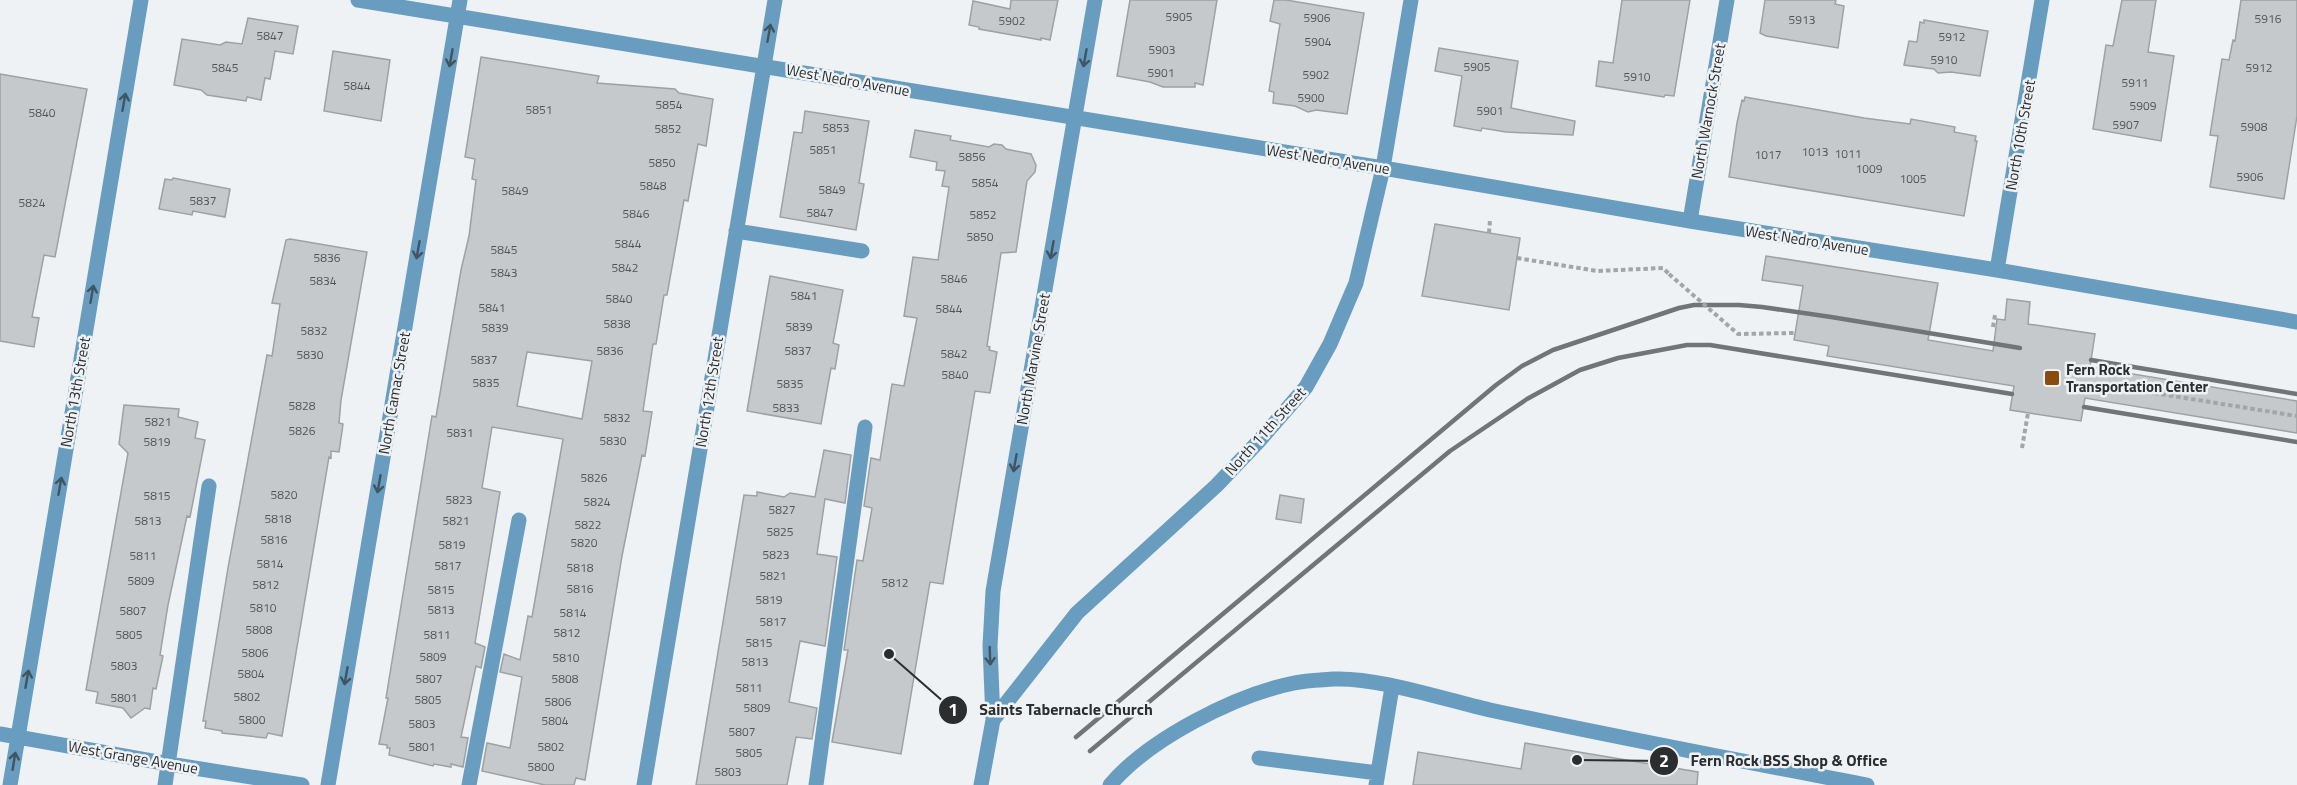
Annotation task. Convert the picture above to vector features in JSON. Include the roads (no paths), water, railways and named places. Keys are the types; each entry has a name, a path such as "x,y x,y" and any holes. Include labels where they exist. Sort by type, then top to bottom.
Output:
{"street":[{"name":"North 13th Street","path":"10,785 141,0"},
{"name":"West Nedro Avenue","path":"358,0 764,65 2297,322"},
{"name":"North Camac Street","path":"328,785 460,0"},
{"name":"North 12th Street","path":"644,785 775,0"},
{"name":"North Marvine Street","path":"993,720 990,646 993,591 1095,0"},
{"name":"North 11th Street","path":"981,785 993,720 1077,613 1216,486 1306,387 1330,344 1356,283 1383,168 1411,0"},
{"name":"North Warnock Street","path":"1690,221 1727,0"},
{"name":"North 10th Street","path":"1997,270 2042,0"},
{"path":"736,231 862,251"},
{"path":"816,785 865,427"},
{"path":"165,785 209,486"},
{"path":"469,785 519,520"},
{"path":"1110,785 1163,740 1207,716 1272,689 1296,682 1337,679 1392,687 1490,710 1867,785"},
{"path":"1259,758 1377,779 1392,687"},
{"name":"West Grange Avenue","path":"0,734 302,785"}],"railway":[{"path":"1076,737 1496,385 1522,366 1553,350 1694,305 1762,307 2020,348"},
{"path":"1090,751 1450,451 1527,399 1580,370 1618,358 1687,345 1710,345 2012,394"},
{"path":"2091,360 2297,394"},
{"path":"2084,407 2297,442"}],"place":[{"name":"Fern Rock Transportation Center","path":"2052,378"},
{"name":"Saints Tabernacle Church","path":"889,654"},
{"name":"Fern Rock BSS Shop & Office","path":"1577,760"}]}
